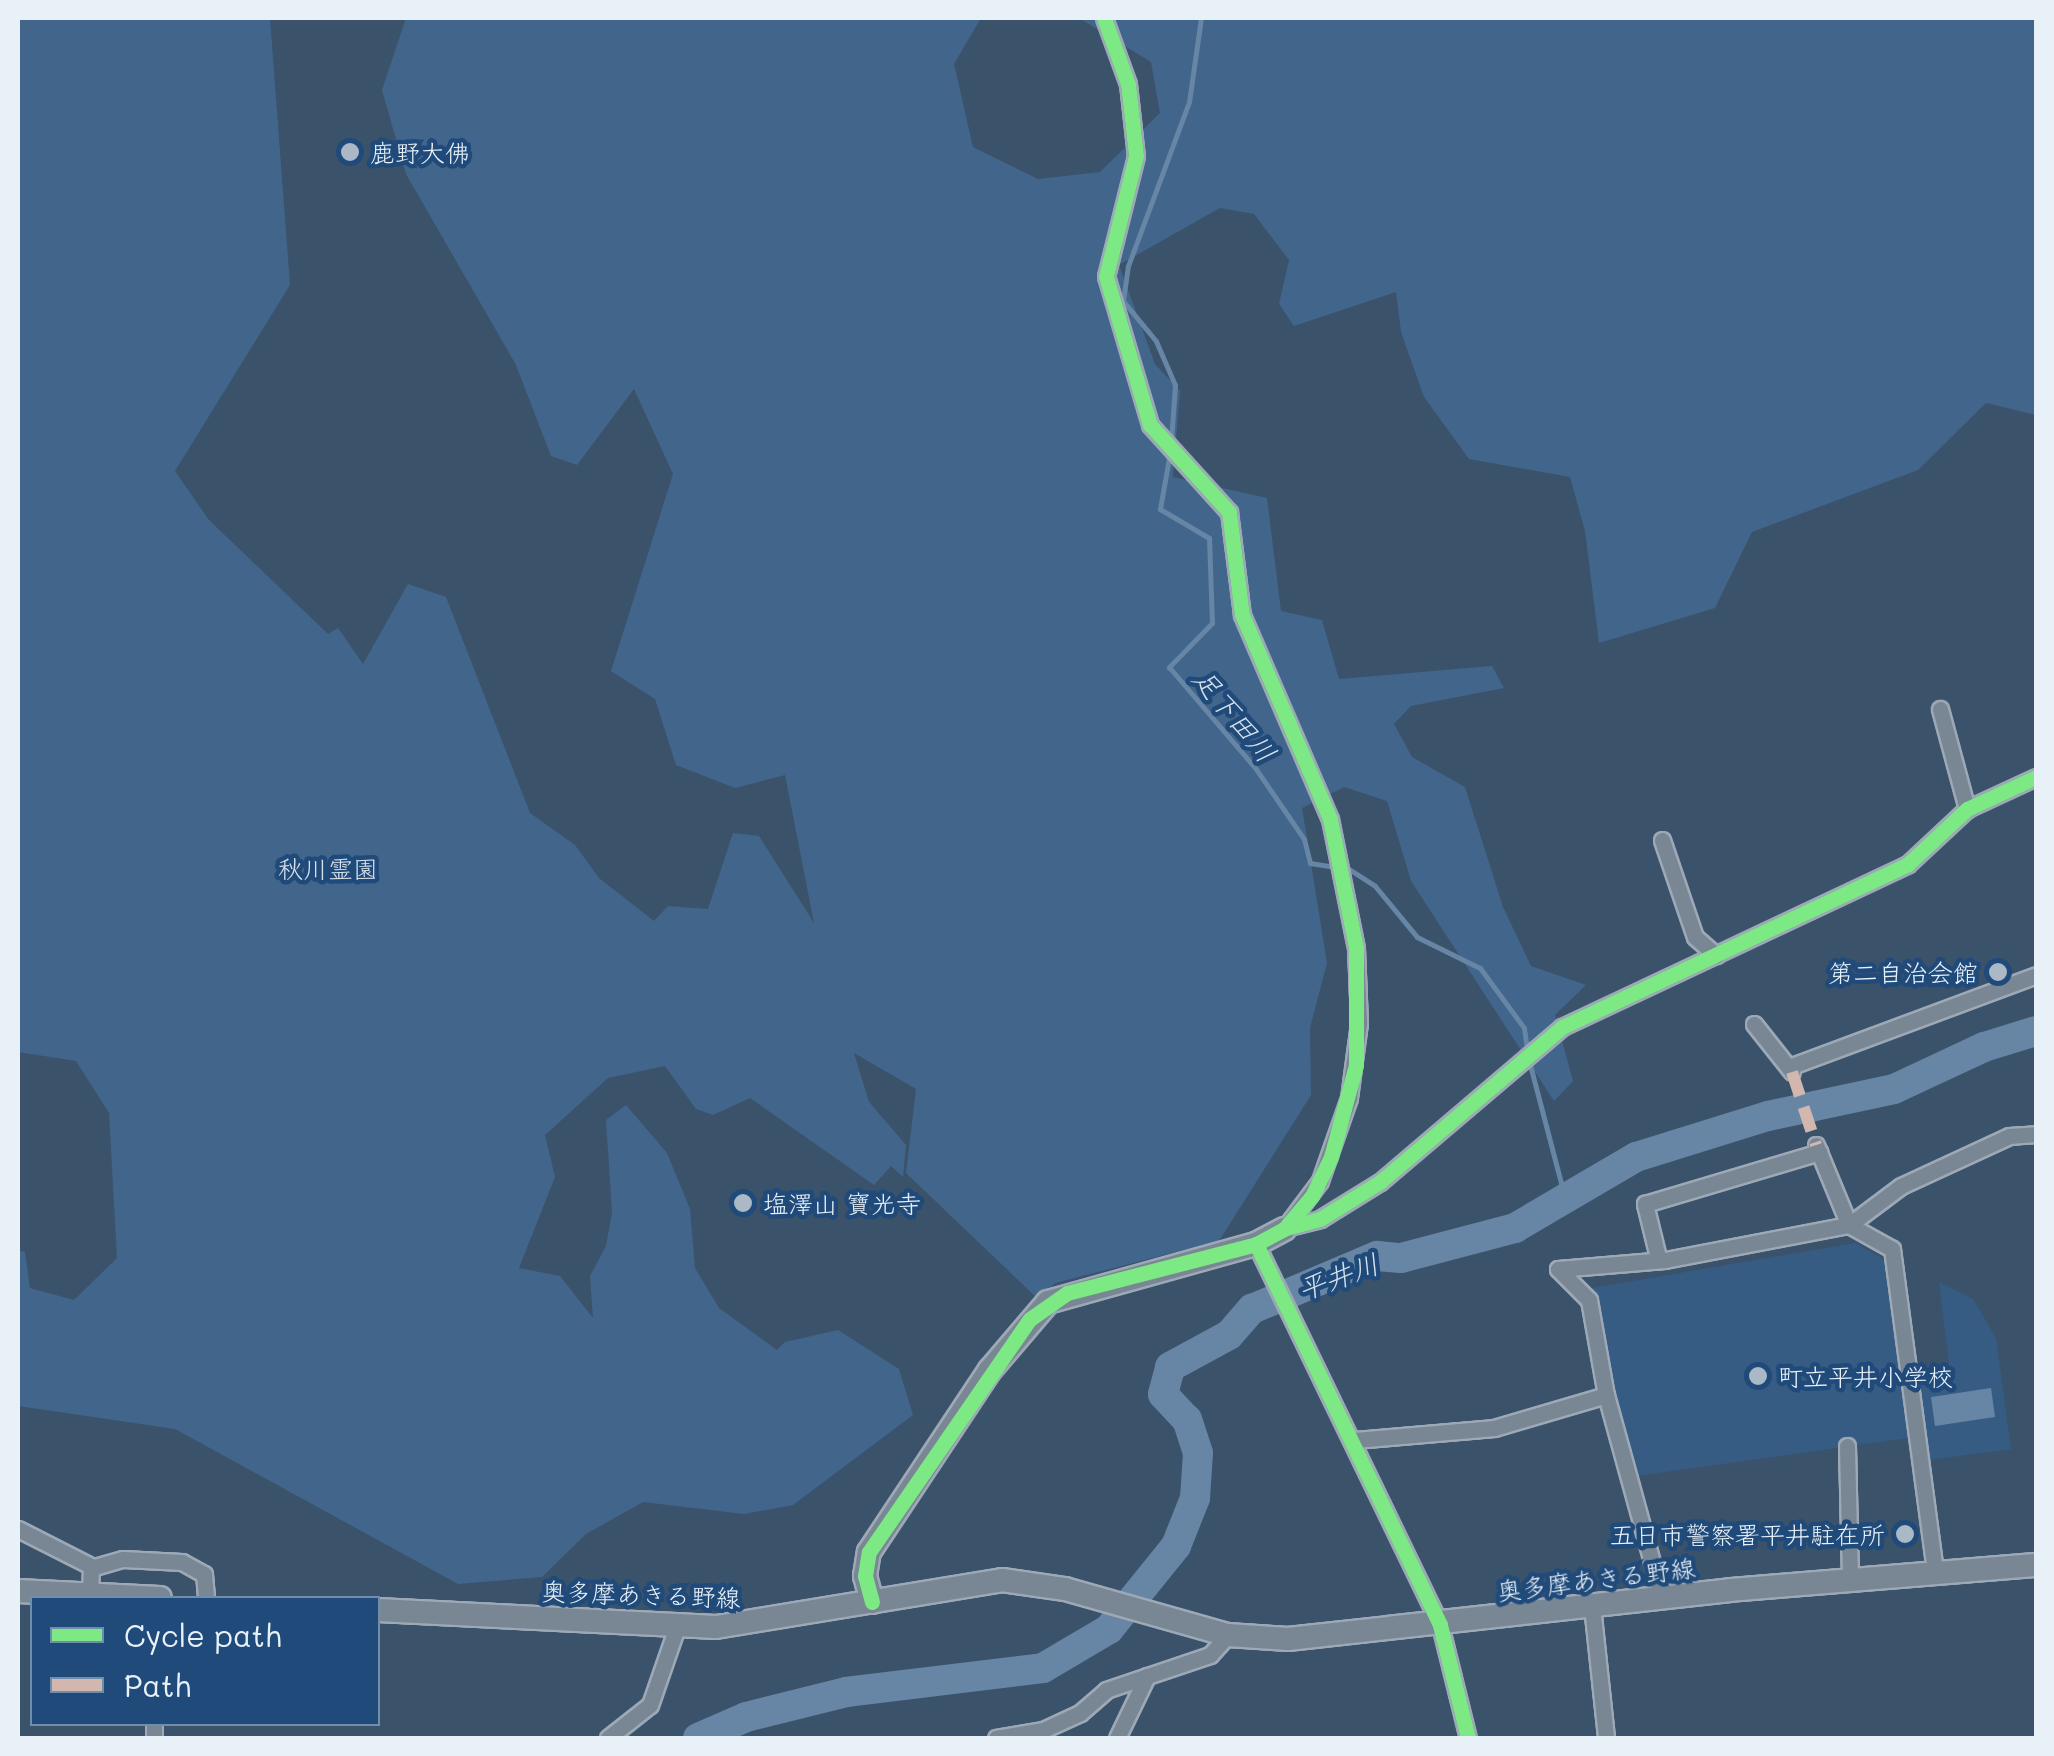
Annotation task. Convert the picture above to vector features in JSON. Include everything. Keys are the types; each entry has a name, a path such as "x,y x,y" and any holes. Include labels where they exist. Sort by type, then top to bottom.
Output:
{"main road":[{"path":"872,1602 865,1576 869,1552 1030,1319 1067,1293 1256,1244 1284,1228"},
{"name":"奥多摩あきる野線","path":"380,1610 677,1627 760,1624 1002,1580 1077,1594 1228,1634 1322,1638 1662,1598 2036,1566"},
{"path":"18,1591 113,1596"}],"street":[{"path":"1104,18 1128,84 1136,156 1136,178 1106,276 1150,425 1229,512 1242,615 1330,819 1356,948 1359,1023 1349,1098 1320,1181 1284,1228"},
{"path":"1940,709 1967,808"},
{"path":"1284,1228 1320,1219 1380,1182 1562,1027 1908,864 1967,808 2036,777"},
{"path":"1662,840 1694,937 1716,955"},
{"path":"1754,1024 1790,1069 2036,975"},
{"path":"1662,1598 1606,1395 1588,1300 1558,1269 1658,1257 1849,1225 1901,1186 2010,1136 2036,1134"},
{"path":"1658,1257 1645,1204 1817,1148 1849,1225 1892,1249 1935,1572"},
{"path":"1256,1244 1356,1440 1440,1625 1468,1738"},
{"path":"1356,1440 1494,1428 1606,1395"},
{"path":"1847,1446 1850,1580"},
{"path":"18,1529 91,1568 124,1559 182,1562 204,1574 206,1596"},
{"path":"90,1595 91,1568"},
{"path":"1592,1606 1606,1738"},
{"path":"608,1738 650,1705 677,1627"},
{"path":"996,1738 1042,1730 1106,1690 1210,1655 1228,1634"},
{"path":"1117,1738 1147,1676"}],"shaded area":[{"name":"町立平井小学校","path":"1855,1243 1882,1258 1888,1269 1916,1437 1636,1476 1615,1409 1592,1288"},
{"name":"町立平井小学校","path":"1939,1282 1973,1299 1996,1338 2011,1449 1930,1460 1918,1371 1950,1371"},
{"path":"1991,1388 1995,1417 1935,1426 1931,1397"}],"green space":[{"name":"秋川霊園","path":"18,18 270,18 290,285 175,471 209,520 328,634 338,628 363,664 408,584 446,597 530,813 575,845 599,878 654,921 668,906 708,909 733,833 759,836 814,923 785,775 735,788 676,765 655,699 611,671 673,474 634,389 577,465 551,456 516,365 406,174 382,90 406,18 981,18 954,64 973,147 1038,179 1100,172 1160,113 1151,62 1079,18 2036,18 2036,415 1986,403 1918,470 1752,532 1715,608 1599,643 1585,531 1570,477 1469,459 1424,397 1401,332 1396,292 1294,326 1279,304 1289,260 1254,214 1220,208 1119,265 1155,364 1180,391 1173,477 1267,498 1281,611 1322,620 1339,679 1492,666 1504,688 1411,706 1394,724 1412,757 1465,787 1503,907 1531,966 1586,985 1555,1015 1573,1081 1554,1101 1411,881 1387,801 1344,787 1302,808 1327,963 1310,1028 1311,1095 1219,1241 1055,1283 1038,1299 906,1173 916,1089 854,1053 869,1102 906,1145 903,1177 891,1166 874,1185 750,1098 713,1115 696,1109 665,1066 608,1078 545,1135 555,1177 519,1268 560,1276 593,1318 590,1276 606,1246 612,1212 606,1120 626,1105 667,1153 690,1209 695,1268 719,1308 777,1350 785,1342 838,1330 899,1369 913,1415 793,1505 744,1514 643,1502 586,1534 542,1577 458,1584 175,1429 18,1406 18,1250 25,1252 30,1288 74,1300 117,1258 109,1113 76,1061 18,1052"}],"waterway":[{"name":"足下田川","path":"1171,441 1175,385 1156,341 1123,301 1128,266 1189,102 1201,18"},
{"name":"足下田川","path":"1170,452 1160,509 1209,538 1212,623 1169,667 1256,769 1304,839 1310,863 1349,869 1375,886 1417,937 1480,968 1524,1028 1527,1050"},
{"name":"平井川","path":"698,1738 746,1717 846,1692 1043,1668 1109,1629 1176,1546 1195,1498 1198,1453 1187,1420 1163,1394 1170,1367 1229,1335 1252,1309 1377,1256 1401,1258 1515,1228 1636,1157 1768,1116 1894,1089 1984,1047 2036,1031"},
{"name":"足下田川","path":"1529,1061 1561,1183 1576,1192"}],"marked path":[{"path":"1792,1072 1816,1145"}],"cycle path":[{"path":"872,1602 865,1576 869,1552 1030,1319 1067,1293 1256,1244 1284,1229 1312,1196 1331,1157 1356,1065 1356,948 1330,819 1242,615 1229,512 1150,425 1106,276 1136,156 1128,84 1104,18"},
{"path":"1286,1228 1320,1219 1380,1182 1562,1027 1908,864 1967,809 2036,777"},
{"path":"1256,1244 1440,1625 1468,1738"}],"place":[{"name":"鹿野大佛","path":"350,152"},
{"name":"第二自治会館","path":"1998,972"},
{"name":"塩澤山 寶光寺","path":"743,1203"},
{"name":"町立平井小学校","path":"1758,1376"},
{"name":"五日市警察署平井駐在所","path":"1905,1534"}]}
